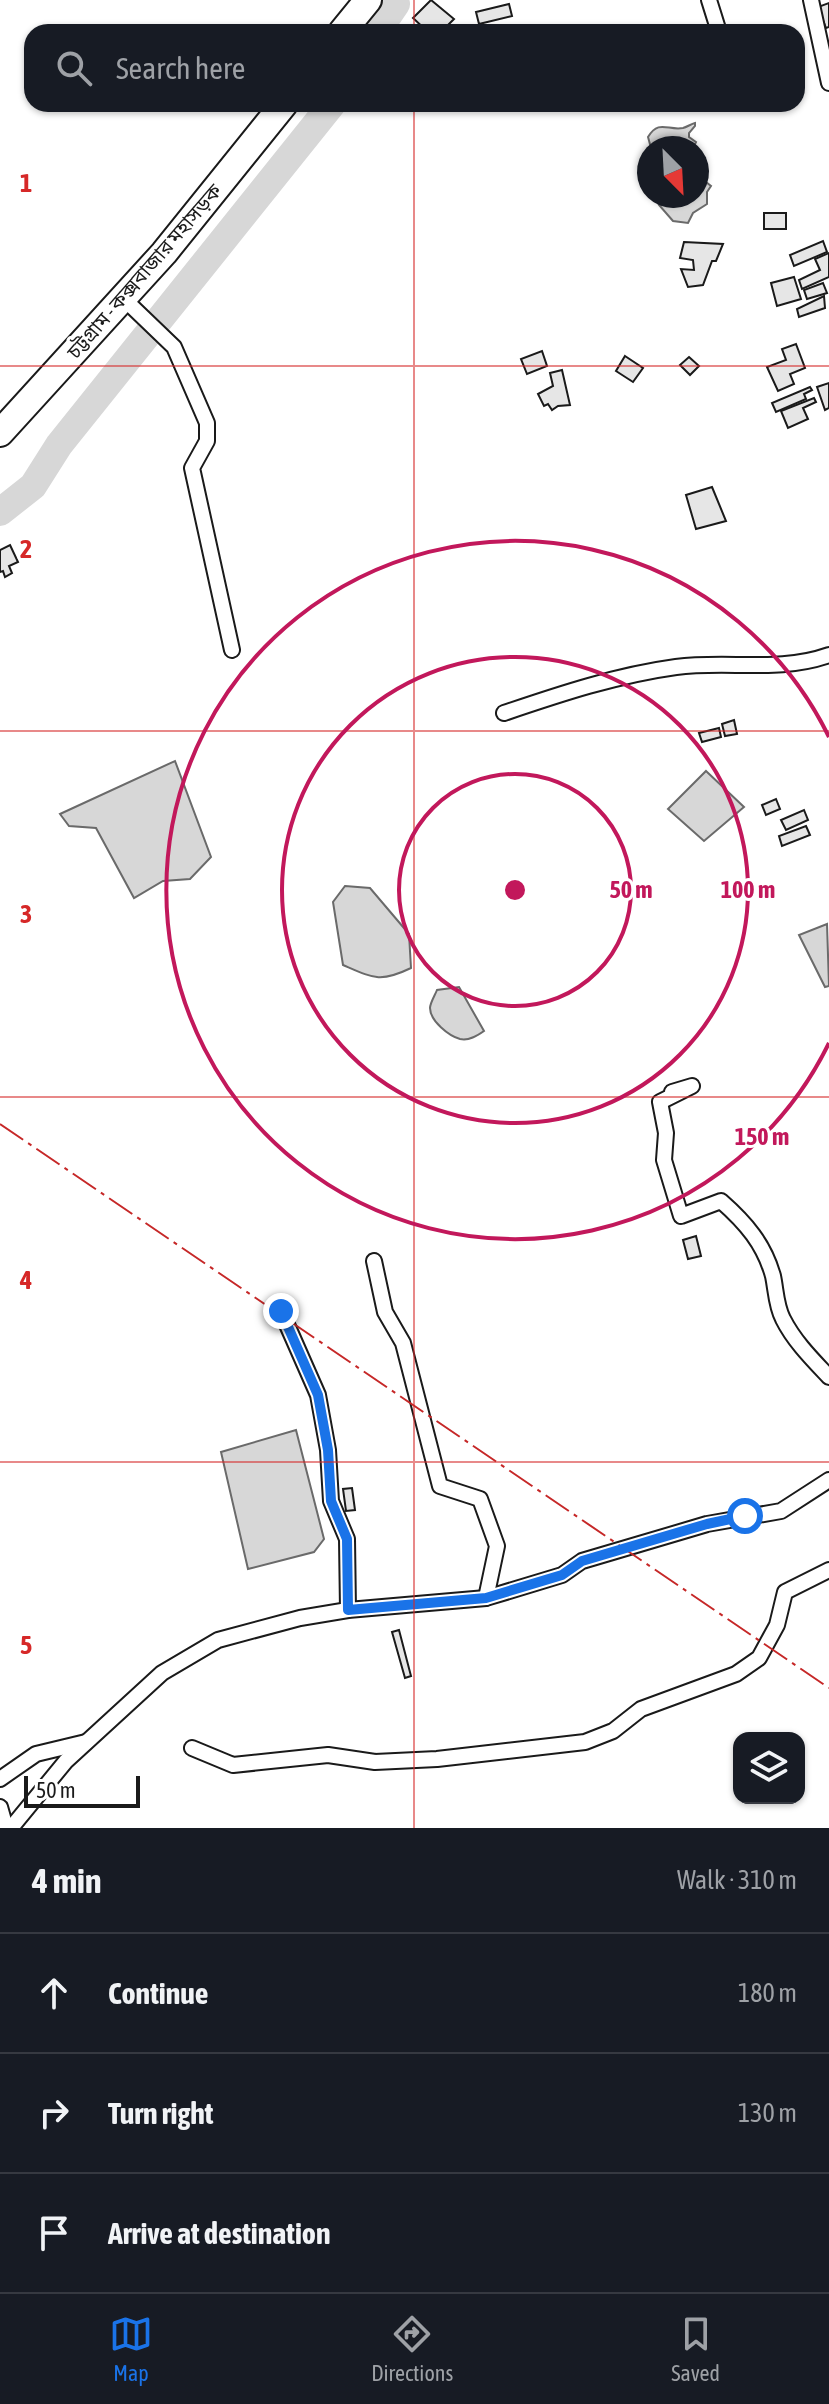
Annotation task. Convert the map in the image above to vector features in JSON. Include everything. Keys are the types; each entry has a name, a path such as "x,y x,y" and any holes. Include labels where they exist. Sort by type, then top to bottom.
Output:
{"highway":[{"path":"348,24 368,0"},
{"name":"চট্টগ্রাম - কক্সবাজার মহাসড়ক","path":"0,433 133,307 164,253 278,112"}],"street":[{"path":"709,0 716,24"},
{"path":"811,0 829,83"},
{"path":"133,307 175,349 207,423 207,441 192,468 232,650"},
{"path":"504,713 564,692 678,667 804,664 829,655"},
{"path":"672,1092 692,1086 660,1102 666,1133 664,1160 681,1216 721,1201 740,1217 762,1244 781,1317 803,1349 829,1377"},
{"path":"374,1261 385,1312 403,1343 440,1486 480,1499 497,1546 486,1598"},
{"path":"281,1311 318,1395 328,1450 331,1501 347,1539 348,1610"},
{"path":"0,1807 9,1828 66,1761 162,1673 218,1640 300,1618 348,1610 486,1598 562,1575 582,1561 679,1532 720,1521 781,1511 829,1480"},
{"path":"192,1748 233,1765 328,1755 375,1762 437,1759 585,1742 613,1731 641,1709 736,1674 748,1666 759,1658 777,1625 785,1592 829,1570"},
{"path":"0,1779 36,1754 89,1741"}],"shaded area":[{"path":"695,123 689,136 649,136 660,127 683,128"},
{"path":"662,208 701,208 693,213 688,223 673,221"},
{"path":"175,761 211,857 190,879 163,881 134,898 96,828 69,826 60,814"},
{"path":"706,771 744,807 704,841 668,809"},
{"path":"345,886 370,888 409,934 411,968 392,976 377,977 343,965 333,902"},
{"path":"827,924 829,986 825,987 799,935"},
{"path":"459,987 484,1031 467,1039 460,1039 441,1027 433,1018 430,1008 437,990"},
{"path":"296,1430 324,1539 314,1552 248,1569 221,1452"}],"building":[{"path":"431,0 454,19 449,24 419,24 413,18"},
{"path":"829,3 829,27 826,28 818,7"},
{"path":"509,4 512,16 479,24 476,12"},
{"path":"764,213 786,213 786,229 764,229"},
{"path":"823,241 827,252 794,266 790,255"},
{"path":"684,242 723,244 716,261 712,261 703,285 688,287 681,269 694,270 693,260 680,258"},
{"path":"829,253 829,277 802,289 799,280 820,270 815,259"},
{"path":"794,277 801,299 777,306 771,283"},
{"path":"823,283 827,293 807,299 804,290"},
{"path":"824,296 825,308 799,317 797,309"},
{"path":"796,344 805,368 790,374 794,384 778,391 767,367 786,360 782,349"},
{"path":"542,351 547,366 527,374 521,359"},
{"path":"625,356 643,368 633,382 616,371"},
{"path":"689,357 699,366 690,375 680,365"},
{"path":"562,370 570,405 552,410 548,404 544,406 538,394 553,386 550,373"},
{"path":"829,383 829,408 825,410 817,387"},
{"path":"810,387 812,390 804,394 806,399 776,412 772,403"},
{"path":"814,398 816,402 803,408 808,419 788,428 781,411"},
{"path":"712,487 726,521 696,529 686,495"},
{"path":"10,545 18,562 9,566 12,573 5,577 3,571 0,572 0,550"},
{"path":"734,720 737,734 725,736 722,724"},
{"path":"719,728 721,737 702,742 699,733"},
{"path":"776,799 780,809 766,815 762,805"},
{"path":"804,810 808,820 786,830 781,820"},
{"path":"806,826 810,835 782,846 779,836"},
{"path":"696,1236 701,1256 688,1259 683,1240"},
{"path":"352,1488 355,1510 346,1511 343,1489"},
{"path":"399,1630 411,1676 405,1678 392,1632"}],"waterway":[{"path":"382,24 396,4"},
{"path":"0,512 33,486 59,445 326,112"}],"power":[{"path":"0,1124 829,1688"}],"route":[{"path":"281,1311 318,1395 328,1450 331,1501 347,1539 348,1610 486,1598 562,1575 582,1561 707,1524 745,1516"}]}
